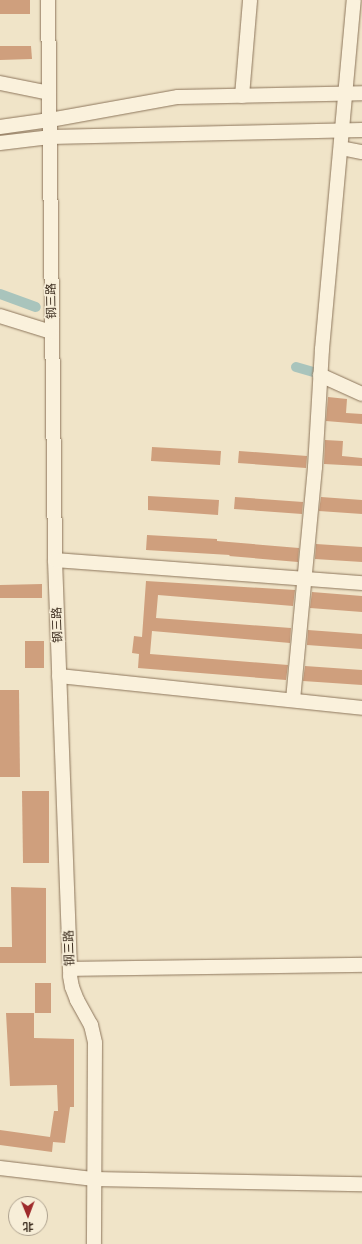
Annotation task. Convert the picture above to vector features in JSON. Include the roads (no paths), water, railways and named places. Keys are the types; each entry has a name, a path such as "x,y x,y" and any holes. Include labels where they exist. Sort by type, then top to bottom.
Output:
{"street":[{"name":"钢三路","path":"48,0 54,560 70,969 72,987 91,1025 95,1043 94,1244"},
{"path":"242,96 250,0"},
{"path":"293,700 315,467 320,375 354,0"},
{"path":"0,83 49,93"},
{"path":"0,127 50,120 178,97 362,93"},
{"path":"0,143 50,137 362,130"},
{"path":"341,148 362,152"},
{"path":"0,316 52,332"},
{"path":"320,375 343,384 362,394"},
{"path":"54,560 362,583"},
{"path":"59,676 362,708"},
{"path":"70,969 362,965"},
{"path":"0,1168 94,1179 362,1184"}],"waterway":[{"path":"0,294 36,307"},
{"path":"296,367 313,372"}]}
